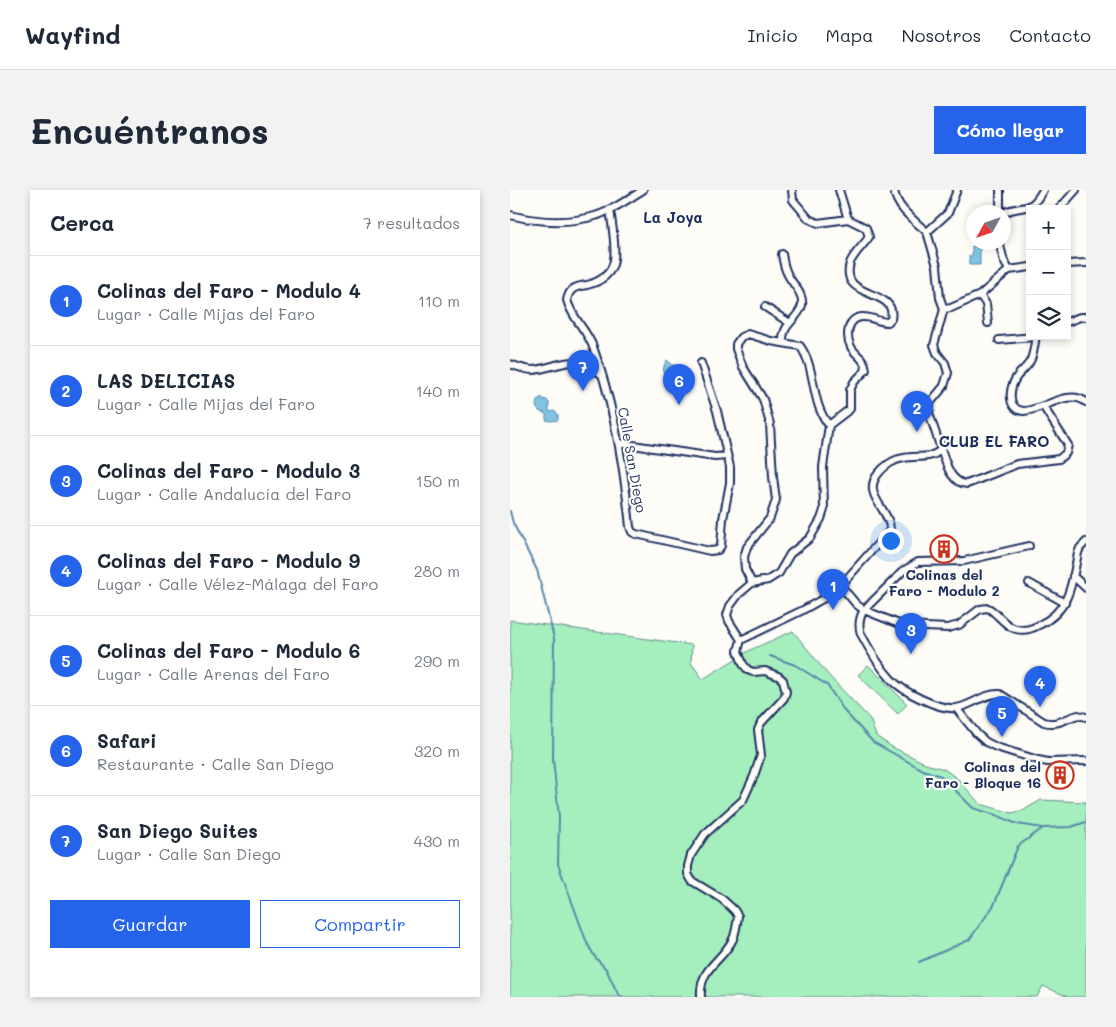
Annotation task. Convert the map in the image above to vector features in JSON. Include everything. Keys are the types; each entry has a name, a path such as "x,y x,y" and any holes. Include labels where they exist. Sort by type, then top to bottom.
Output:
{"street":[{"path":"510,215 550,222 576,220 595,216 643,190"},
{"path":"701,997 702,979 732,940 738,916 722,899 692,881 688,874 691,855 705,834 743,800 754,776 760,755 758,730 761,723 784,698 786,692 783,680 778,676 772,673 748,670 743,664 738,651 741,640 727,615 734,600 752,583 768,580 779,573 790,554 810,538 824,510 823,467 829,425 850,409 850,390 854,382 866,370 864,361 850,345 849,325 851,321 862,316 885,322 890,321 892,316 890,307 884,301 856,288 850,281 848,273 851,260 867,240 869,235 866,228 848,219 822,223 809,219 793,200 792,190"},
{"path":"839,190 848,219"},
{"path":"894,190 898,202 903,209 927,232 937,266 940,298 944,309 934,345 937,353 945,363 948,373 944,386 932,399 929,414 941,450 953,476 961,483 967,484 1017,464 1059,458 1066,453 1068,445 1043,406"},
{"path":"927,232 948,213 957,190"},
{"path":"1000,190 1000,205"},
{"path":"1011,212 1030,207 1043,190"},
{"path":"1063,205 1076,190"},
{"name":"Calle San Diego","path":"610,209 615,245 614,262 604,278 598,282 577,287 572,290 567,300 569,307 589,338 601,374 619,443 630,527 632,532 636,534 710,551 718,550 721,546 723,519 730,484 730,467 717,411 701,363"},
{"path":"1001,250 1009,270"},
{"path":"782,254 786,271 802,300 800,309 783,332 783,342"},
{"path":"1071,264 1086,263"},
{"path":"944,309 951,308 980,295 1009,270 1026,268"},
{"path":"980,295 986,304 988,323"},
{"path":"765,307 790,322"},
{"path":"1071,320 1086,317"},
{"path":"752,583 745,569 745,552 751,539 770,518 776,500 770,424 763,399 744,367 736,349 736,344 741,337 748,334 796,344 803,350 812,379 816,401 823,418 829,425"},
{"path":"999,340 1026,338"},
{"path":"1035,340 1029,363 1016,378 1011,388 1013,405 1021,410 1030,410 1071,397 1082,399 1086,402"},
{"path":"510,364 534,370 578,362 586,364 601,374"},
{"path":"619,443 715,457 727,456"},
{"path":"741,640 835,592 890,530 889,521 874,496 872,489 876,476 895,460 934,456 941,450"},
{"path":"841,586 856,604 864,610 904,626 948,628 959,625 980,609 988,608 1009,626 1019,630 1029,629 1044,623 1065,603 1080,548 1086,542"},
{"path":"1029,546 964,561 918,562 904,571 864,610 859,622 859,628 892,681 930,703 956,708 996,694 1004,696 1050,724 1063,722 1078,715 1086,717"},
{"path":"1073,576 1086,588"},
{"path":"1029,583 1065,603"},
{"path":"956,708 977,734 986,742 996,747 1048,762 1086,761"}],"green space":[{"path":"510,620 692,645 691,663 703,679 750,650 793,631 829,676 870,719 876,736 892,747 929,765 944,769 958,779 980,804 1012,813 1024,810 1041,800 1086,802 1086,997 1068,997 1043,986 1037,997 510,997"},
{"path":"868,665 907,704 898,714 858,675"}],"water":[{"path":"972,250 980,250 980,265 969,265 969,256 972,256"},
{"path":"667,360 676,368 676,373 681,382 673,387 671,383 667,383 663,374 663,368"},
{"path":"542,397 542,399 547,400 549,403 549,412 554,411 558,414 558,420 546,420 546,414 539,411 536,407 537,400"}],"waterway":[{"path":"510,511 513,523 537,570 554,638 553,759 559,817 558,864 587,943 595,957 606,969 618,994 623,997"},
{"path":"770,656 795,665 827,685 845,712 873,742 923,770 941,776 973,808 1017,824 1043,828 1071,827 1086,822"},
{"path":"919,962 969,940 994,905 1018,846 1043,828"}],"place":[{"name":"San Diego Suites","path":"583,391"},
{"name":"Safari","path":"679,405"},
{"name":"LAS DELICIAS","path":"917,432"},
{"name":"Colinas del Faro - Modulo 2","path":"944,549"},
{"name":"Colinas del Faro - Modulo 4","path":"833,610"},
{"name":"Colinas del Faro - Modulo 3","path":"911,654"},
{"name":"Colinas del Faro - Modulo 9","path":"1040,707"},
{"name":"Colinas del Faro - Modulo 6","path":"1002,737"},
{"name":"Colinas del Faro - Bloque 16","path":"1060,775"}],"district":[{"name":"La Joya","path":"673,218"},
{"name":"CLUB EL FARO","path":"994,442"}]}
